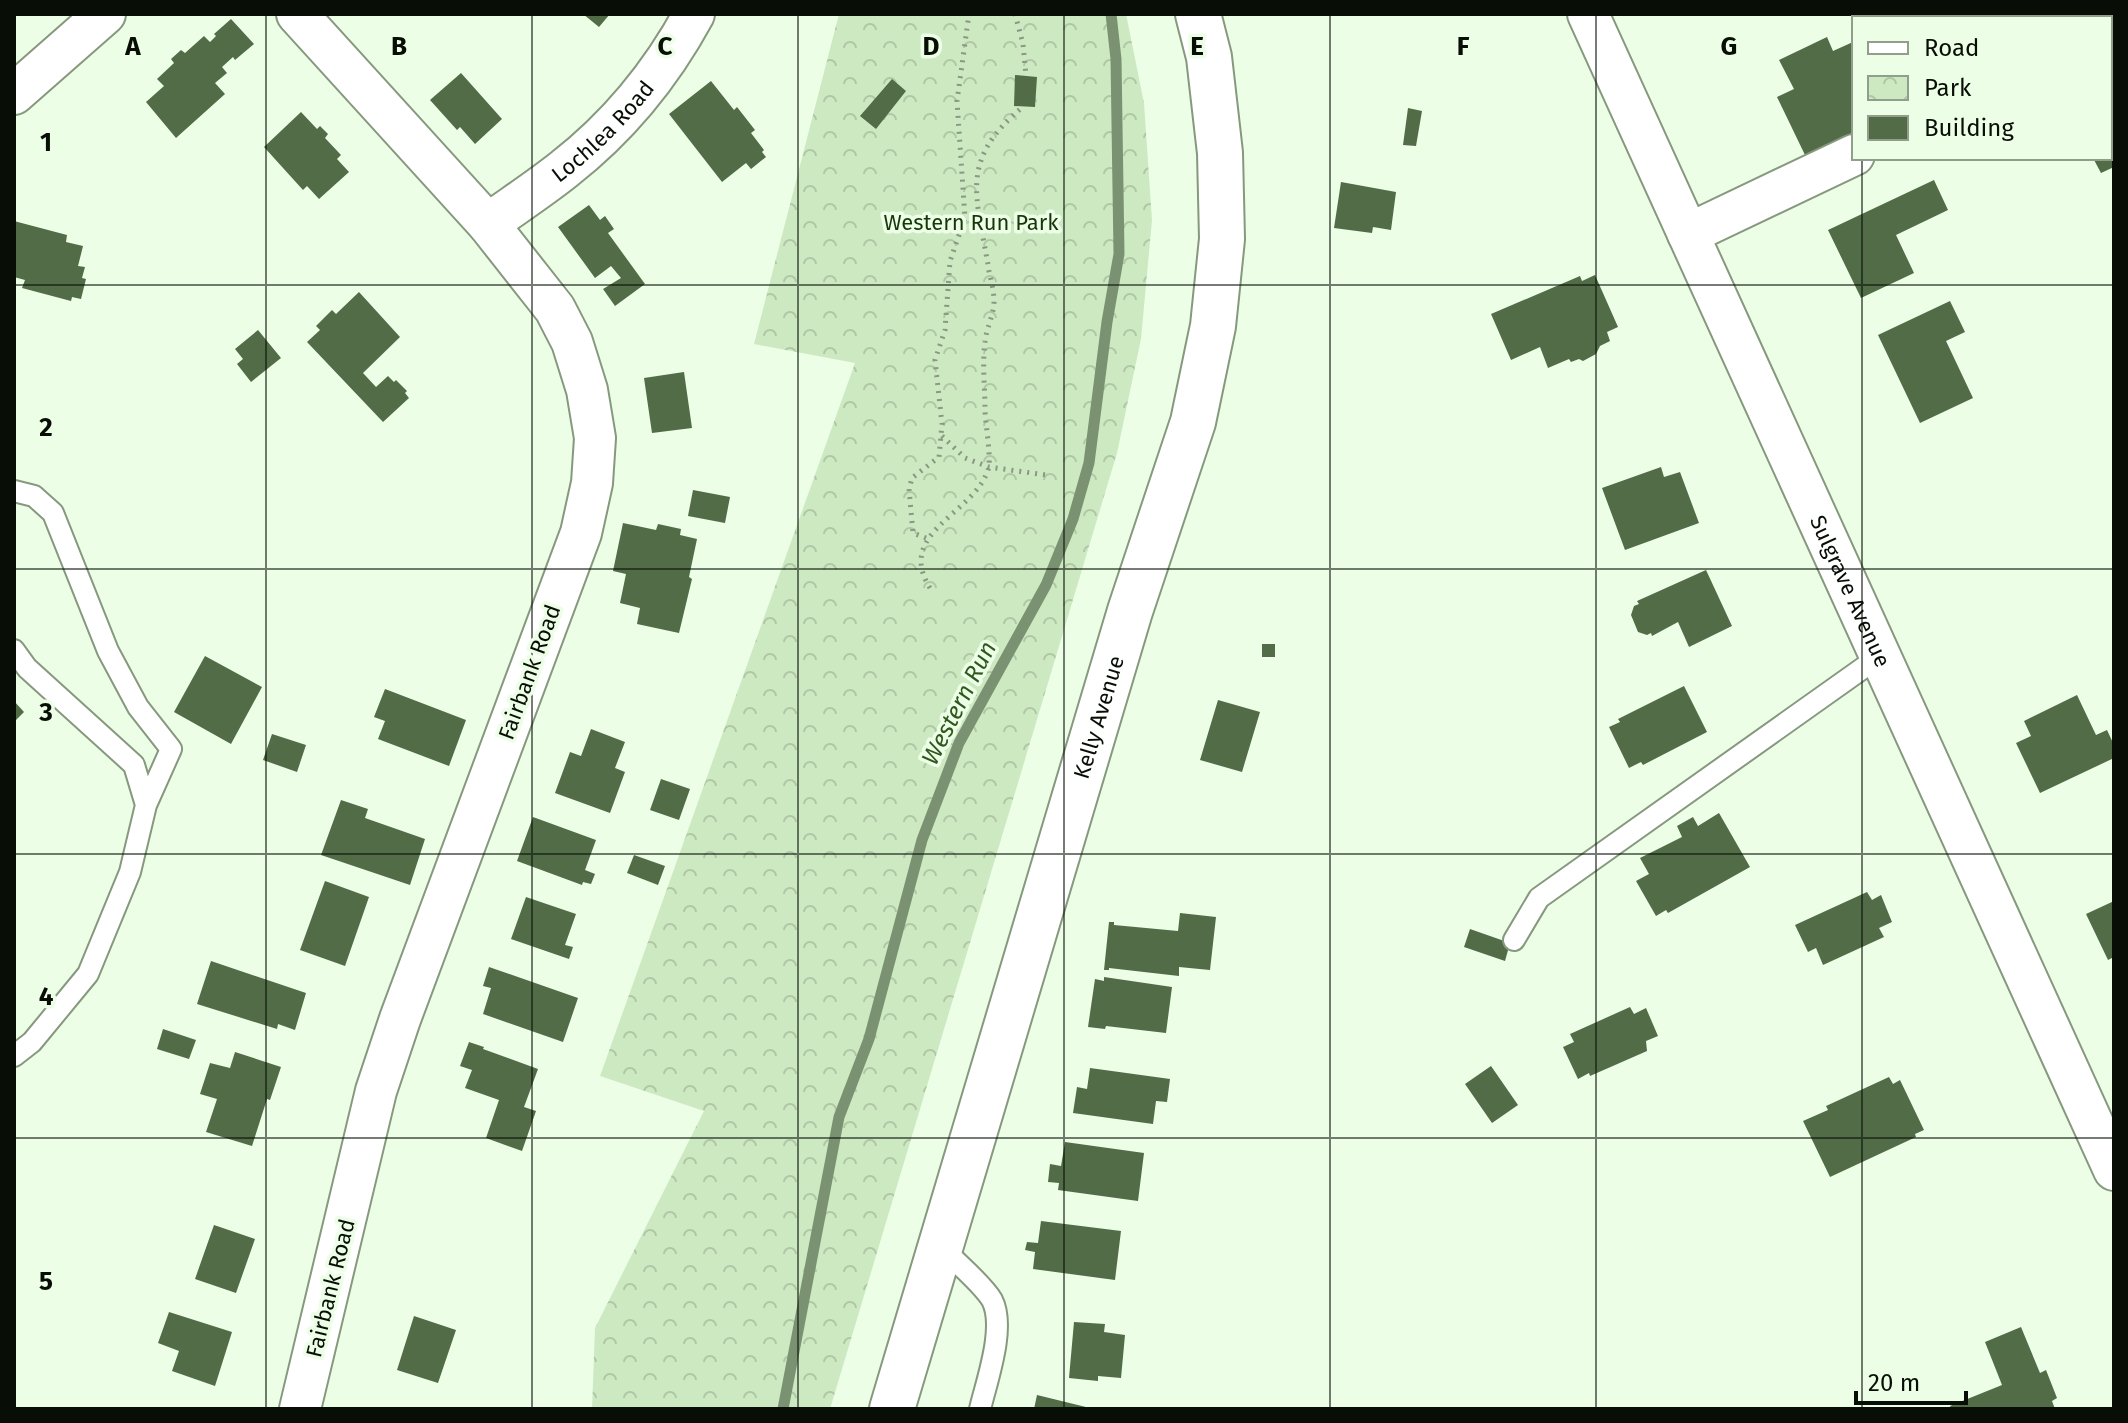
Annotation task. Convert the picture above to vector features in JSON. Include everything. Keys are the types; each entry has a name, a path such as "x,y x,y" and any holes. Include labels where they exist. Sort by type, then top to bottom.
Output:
{"main road":[{"name":"Kelly Avenue","path":"892,1409 1130,611 1193,422 1213,326 1222,239 1220,153 1209,57 1198,14"}],"street":[{"path":"14,94 105,14"},
{"name":"Fairbank Road","path":"297,14 488,224 555,309 572,342 587,390 595,438 592,483 581,533 376,1091 300,1409"},
{"name":"Lochlea Road","path":"488,224 565,168 617,119 666,62 694,14"},
{"name":"Sulgrave Avenue","path":"1588,14 2114,1170"},
{"path":"1688,234 1852,156"}],"lane":[{"path":"14,491 34,496 53,513 108,651 138,707 171,749 146,805 130,872 88,974 32,1042 14,1056"},
{"path":"14,650 27,668 134,765 146,805"},
{"path":"1514,940 1539,898 1880,656"},
{"path":"941,1246 991,1299 998,1318 992,1362 980,1409"}],"path":[{"path":"926,538 913,533 909,489 912,478 939,457 942,424 935,360 945,330 950,261 965,218 957,101 969,14"},
{"path":"1015,14 1023,44 1026,76"},
{"path":"930,588 924,578 922,551 926,538 975,494 989,467 985,431 985,342 994,303 975,186 981,153 1006,121 1024,106"},
{"path":"941,436 965,458 989,467 1046,475"}],"green space":[{"name":"Western Run Park","path":"839,14 1126,14 1144,103 1152,220 1141,339 1117,453 830,1409 592,1409 595,1328 704,1111 600,1076 855,363 754,344"}],"building":[{"path":"583,14 610,14 599,27"},
{"path":"231,19 254,44 222,67 227,73 215,83 225,94 176,138 146,102 164,86 157,79 174,63 171,59 181,50 185,53 204,36 210,42 216,36 214,34"},
{"path":"1827,37 1833,51 1852,42 1852,133 1805,155 1777,97 1794,89 1779,60"},
{"path":"461,73 502,119 475,144 460,127 457,130 430,100"},
{"path":"1015,75 1037,77 1035,107 1014,106"},
{"path":"892,79 906,91 876,129 860,116"},
{"path":"711,81 755,130 751,133 766,157 751,169 746,163 722,182 669,114"},
{"path":"2112,86 2114,167 2101,173 2094,160 2112,160"},
{"path":"1408,108 1422,111 1416,146 1403,145"},
{"path":"301,112 317,129 320,126 328,134 325,138 341,155 337,159 349,172 319,199 307,186 303,190 264,147"},
{"path":"1934,180 1948,210 1896,235 1914,273 1861,298 1828,230"},
{"path":"1341,182 1396,192 1391,230 1373,227 1372,233 1334,228"},
{"path":"589,205 600,220 605,216 614,229 608,233 645,284 615,306 603,289 621,278 611,266 595,278 558,227"},
{"path":"14,221 67,235 66,242 83,246 78,266 85,267 82,278 86,279 81,299 72,297 71,301 22,288 25,280 14,277"},
{"path":"1595,275 1618,327 1607,332 1610,341 1583,361 1571,362 1569,359 1548,368 1540,347 1511,360 1491,314 1580,276 1582,281"},
{"path":"359,292 400,337 363,373 376,387 388,376 407,391 405,393 409,398 383,422 307,342 320,330 316,326 332,310 336,314"},
{"path":"1950,301 1965,332 1946,341 1973,398 1920,423 1878,335"},
{"path":"258,330 281,358 251,382 237,364 243,359 235,349"},
{"path":"684,372 692,428 652,433 644,378"},
{"path":"1661,467 1664,477 1680,472 1699,523 1625,550 1602,488"},
{"path":"693,490 730,497 725,523 688,516"},
{"path":"623,523 656,530 658,524 681,529 680,535 697,539 689,577 692,579 679,633 637,624 640,608 620,603 626,574 613,571"},
{"path":"1706,570 1732,626 1689,647 1678,622 1652,636 1651,633 1638,632 1631,615 1634,606 1639,604 1637,601"},
{"path":"1262,644 1275,644 1275,657 1262,657"},
{"path":"205,656 262,687 231,744 174,712"},
{"path":"1684,686 1707,732 1643,765 1641,762 1629,768 1609,727 1620,722 1618,719"},
{"path":"385,689 466,720 449,766 378,739 385,721 374,717"},
{"path":"2077,695 2096,735 2107,730 2114,745 2114,758 2040,793 2016,743 2031,736 2024,721"},
{"path":"1218,700 1260,712 1242,772 1200,760"},
{"path":"14,701 24,712 14,722"},
{"path":"591,729 625,742 615,768 625,772 610,813 555,793 570,752 581,756"},
{"path":"272,734 306,745 297,772 263,760"},
{"path":"661,779 690,789 679,820 650,810"},
{"path":"341,800 368,809 365,818 425,839 410,885 321,855"},
{"path":"1719,813 1750,867 1668,913 1666,910 1656,916 1636,881 1649,874 1640,858 1682,837 1677,826 1693,817 1698,826"},
{"path":"533,817 596,840 585,870 595,874 591,884 583,882 582,885 517,861"},
{"path":"634,855 665,866 658,885 627,873"},
{"path":"325,881 369,897 345,966 300,950"},
{"path":"1867,892 1872,900 1881,895 1892,922 1879,928 1884,937 1823,965 1816,948 1808,952 1795,925"},
{"path":"526,897 576,914 565,945 573,947 569,959 511,939"},
{"path":"2114,901 2114,957 2108,960 2086,914"},
{"path":"1180,913 1216,917 1210,970 1179,967 1179,976 1104,970 1109,922 1178,931"},
{"path":"1470,929 1510,943 1505,961 1464,947"},
{"path":"211,961 306,993 295,1030 278,1024 277,1029 197,1004"},
{"path":"489,967 578,998 563,1042 483,1014 491,988 483,986"},
{"path":"1104,977 1172,987 1166,1033 1088,1027 1095,979 1104,981"},
{"path":"1630,1007 1634,1014 1646,1008 1658,1036 1646,1041 1647,1051 1578,1079 1563,1047 1574,1042 1570,1034"},
{"path":"163,1029 196,1040 189,1059 157,1049"},
{"path":"469,1042 538,1069 524,1107 536,1111 522,1151 486,1138 499,1100 465,1088 472,1070 460,1066"},
{"path":"235,1052 281,1067 252,1146 206,1132 217,1099 200,1094 210,1063 230,1068"},
{"path":"1491,1066 1518,1105 1492,1123 1465,1084"},
{"path":"1090,1068 1170,1079 1167,1102 1156,1101 1153,1124 1073,1113 1077,1087 1087,1089"},
{"path":"1889,1077 1893,1084 1900,1080 1924,1130 1915,1134 1916,1137 1830,1177 1803,1121 1828,1110 1826,1106"},
{"path":"1065,1142 1144,1153 1138,1201 1058,1190 1059,1183 1048,1182 1050,1164 1061,1166"},
{"path":"1041,1221 1121,1231 1115,1280 1033,1269 1035,1252 1025,1250 1027,1242 1038,1243"},
{"path":"214,1225 255,1239 236,1293 195,1279"},
{"path":"169,1312 232,1332 215,1386 172,1371 179,1351 158,1343"},
{"path":"414,1316 456,1330 438,1383 397,1370"},
{"path":"1074,1322 1105,1324 1104,1332 1125,1335 1121,1378 1098,1376 1098,1381 1069,1378"},
{"path":"2021,1327 2040,1373 2046,1370 2057,1398 2052,1401 2055,1409 1951,1409 1950,1406 2002,1385 1985,1342"},
{"path":"1037,1395 1090,1408 1090,1409 1034,1409"}],"waterway":[{"name":"Western Run","path":"783,1409 839,1117 869,1039 922,840 959,743 1046,585 1073,519 1089,463 1119,254 1116,59 1111,14"}]}
